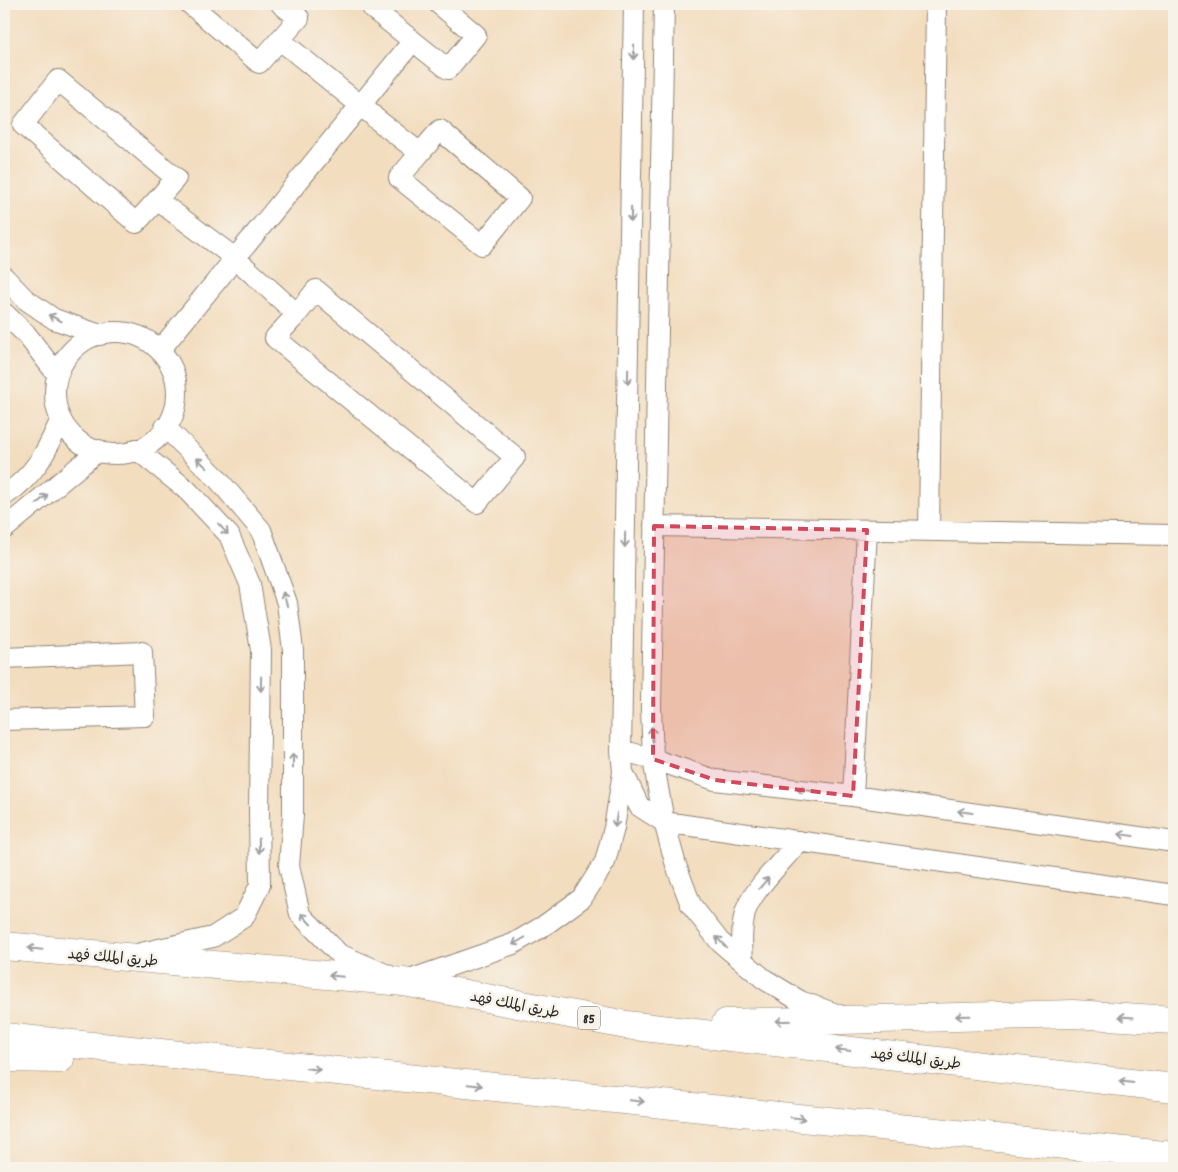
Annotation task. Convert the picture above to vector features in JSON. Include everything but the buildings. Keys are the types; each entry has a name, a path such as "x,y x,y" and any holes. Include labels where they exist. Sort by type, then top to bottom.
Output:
{"highway":[{"name":"طريق الملك فهد","path":"4,946 120,958 404,982 626,1025 1174,1088"},
{"path":"626,1025 1072,1014 1174,1020"},
{"path":"4,1037 1174,1156"},
{"path":"4,1058 274,1065"}],"street":[{"path":"190,4 259,63 298,18 281,4"},
{"path":"378,4 374,9 448,69 476,35 439,4"},
{"path":"165,427 216,477 260,530 287,603 293,650 293,815 289,866 300,914 339,954 404,982 513,944 545,925 582,898 605,862 614,828 623,772 621,750 634,4"},
{"path":"664,4 651,708 653,758 664,822 676,865 691,904 720,942 764,979 800,1000 852,1019"},
{"path":"930,531 936,4"},
{"path":"280,40 420,153"},
{"path":"160,350 235,258 366,109 413,41"},
{"path":"58,80 176,178 157,200 136,223 23,125 58,80"},
{"path":"440,130 520,198 482,245 399,178 420,153 440,130"},
{"path":"157,200 235,258 297,314"},
{"path":"4,277 25,299 54,319 100,335"},
{"path":"316,290 514,457 476,503 275,338 297,314 316,290"},
{"path":"4,313 26,334 56,373"},
{"path":"117,330 153,342 160,350 176,374 175,413 152,444 114,455 78,443 55,410 56,373 79,341 117,330"},
{"path":"4,496 21,484 46,453 61,419"},
{"path":"120,958 212,936 244,917 260,885 261,650 250,584 229,535 186,490 136,449"},
{"path":"4,529 99,450"},
{"path":"654,526 1174,536"},
{"path":"853,796 867,530"},
{"path":"4,658 142,652 145,716 4,720"},
{"path":"621,750 653,758 715,780 853,796 1174,842"},
{"path":"623,772 639,806 664,822 1174,895"},
{"path":"743,961 742,930 745,912 756,892 799,841"}],"highlighted area":[{"path":"654,526 867,530 853,796 715,780 653,759"}]}
